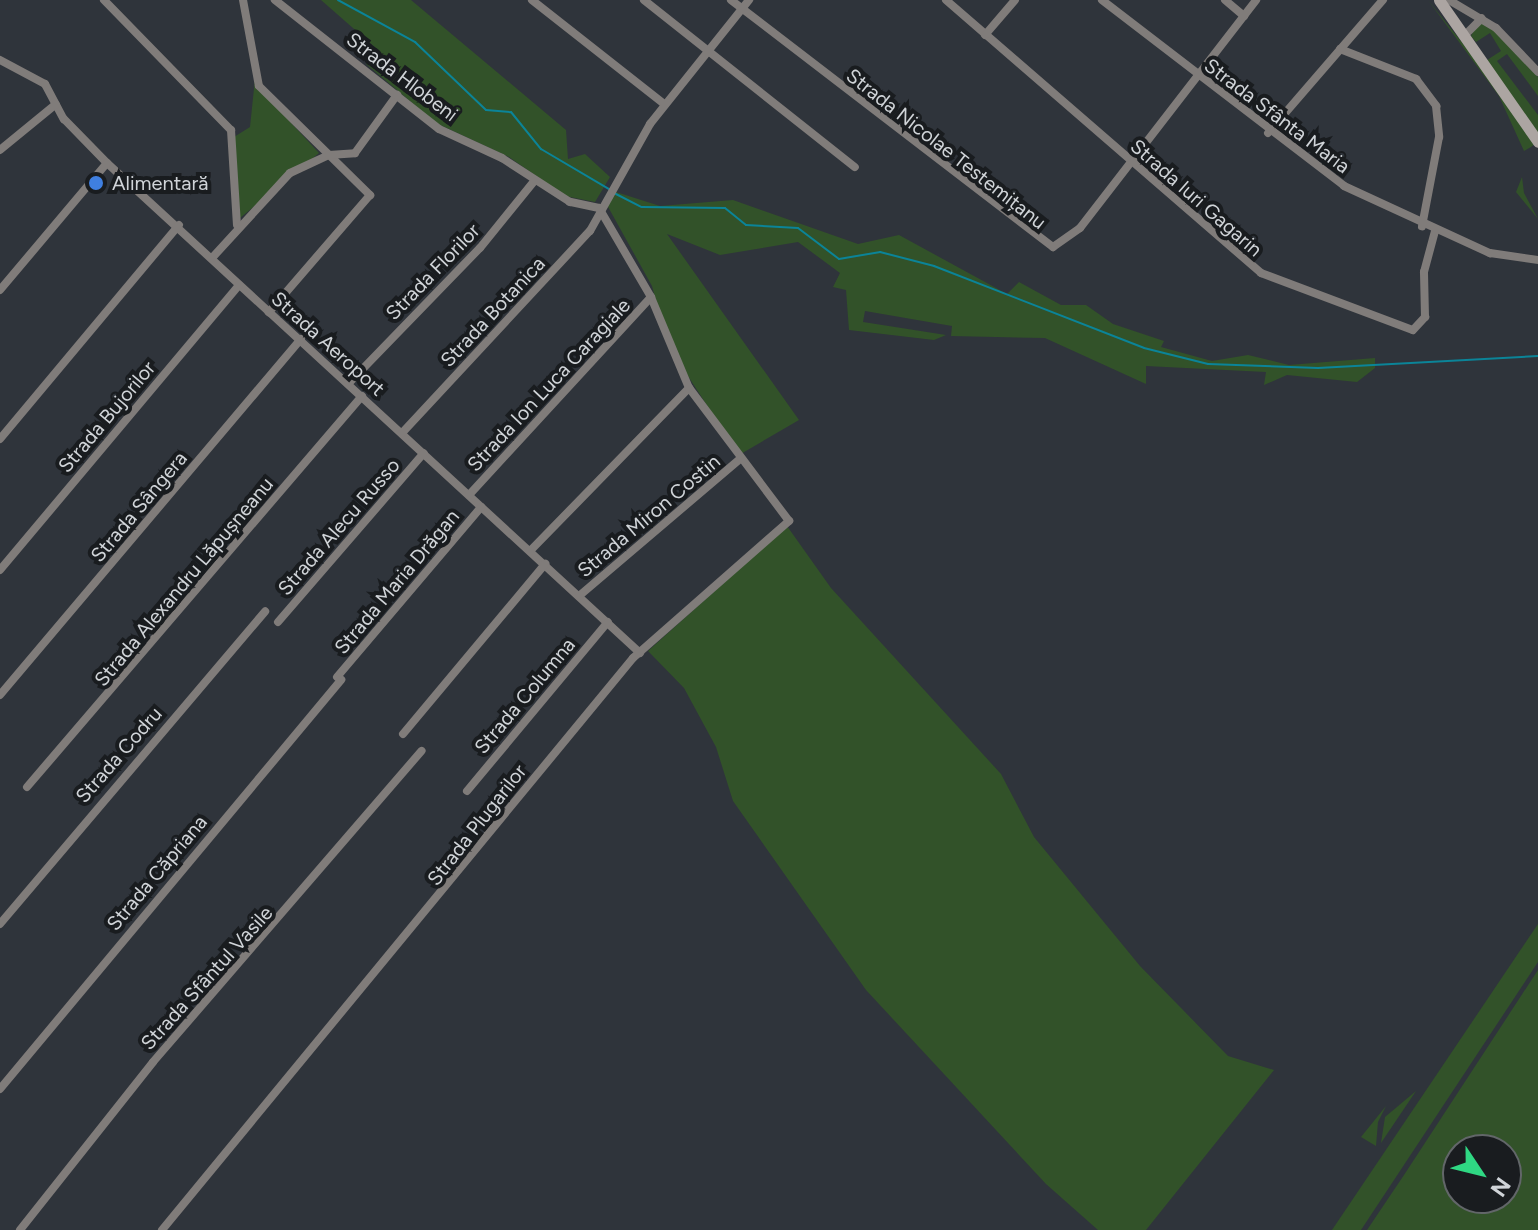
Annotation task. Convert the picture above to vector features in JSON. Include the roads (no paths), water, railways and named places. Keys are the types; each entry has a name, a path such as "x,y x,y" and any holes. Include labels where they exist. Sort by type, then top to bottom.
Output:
{"main road":[{"path":"1439,0 1538,142"}],"street":[{"path":"104,0 231,130 237,225"},
{"path":"243,0 259,86 370,195 269,312"},
{"name":"Strada Hlobeni","path":"275,0 439,129 570,202 599,208"},
{"path":"532,0 664,104"},
{"path":"644,0 855,167"},
{"name":"Strada Nicolae Testemițanu","path":"731,0 1045,246 1080,228 1129,162"},
{"name":"Strada Botanica","path":"402,433 590,231 608,188 664,104 749,0"},
{"name":"Strada Iuri Gagarin","path":"946,0 1252,268 1388,326 1413,330 1425,317 1424,272 1435,231"},
{"path":"985,35 1015,0"},
{"name":"Strada Sfânta Maria","path":"1102,0 1268,133 1344,186 1422,226 1490,253 1538,260"},
{"path":"1225,0 1244,16"},
{"path":"1129,162 1256,0"},
{"path":"1268,133 1383,0"},
{"path":"1449,0 1483,18 1538,72"},
{"path":"1464,36 1483,18"},
{"path":"1340,49 1416,79 1436,106 1439,137 1422,226"},
{"name":"Strada Aeroport","path":"0,60 45,84 56,104 107,163 179,225 239,285 640,653"},
{"path":"212,258 237,225 290,173 329,155 355,153 397,95"},
{"path":"0,150 56,104"},
{"path":"0,290 107,163"},
{"name":"Strada Florilor","path":"349,383 480,248 535,180"},
{"path":"599,208 651,297 689,388 739,460"},
{"path":"0,439 179,225"},
{"name":"Strada Bujorilor","path":"0,570 239,285"},
{"name":"Strada Ion Luca Caragiale","path":"469,495 651,297"},
{"name":"Strada Sângera","path":"0,695 301,339"},
{"path":"530,551 689,388"},
{"name":"Strada Alexandru Lăpușneanu","path":"27,787 362,396"},
{"name":"Strada Alecu Russo","path":"278,622 424,453"},
{"name":"Strada Miron Costin","path":"579,596 739,460"},
{"name":"Strada Plugarilor","path":"162,1230 640,653 789,521 739,460"},
{"name":"Strada Maria Drăgan","path":"339,678 481,507"},
{"path":"403,734 545,564"},
{"name":"Strada Codru","path":"0,924 265,611"},
{"name":"Strada Columna","path":"467,791 608,622"},
{"name":"Strada Căpriana","path":"0,1089 339,678"},
{"name":"Strada Sfântul Vasile","path":"20,1230 153,1062 421,751"}],"waterway":[{"path":"338,0 415,42 486,110 511,112 541,149 609,189"},
{"path":"614,193 642,207 725,208 746,225 798,228 839,259 880,252 934,266 1144,348 1208,364 1318,368 1538,356"}],"place":[{"name":"Alimentară","path":"96,183"}]}
